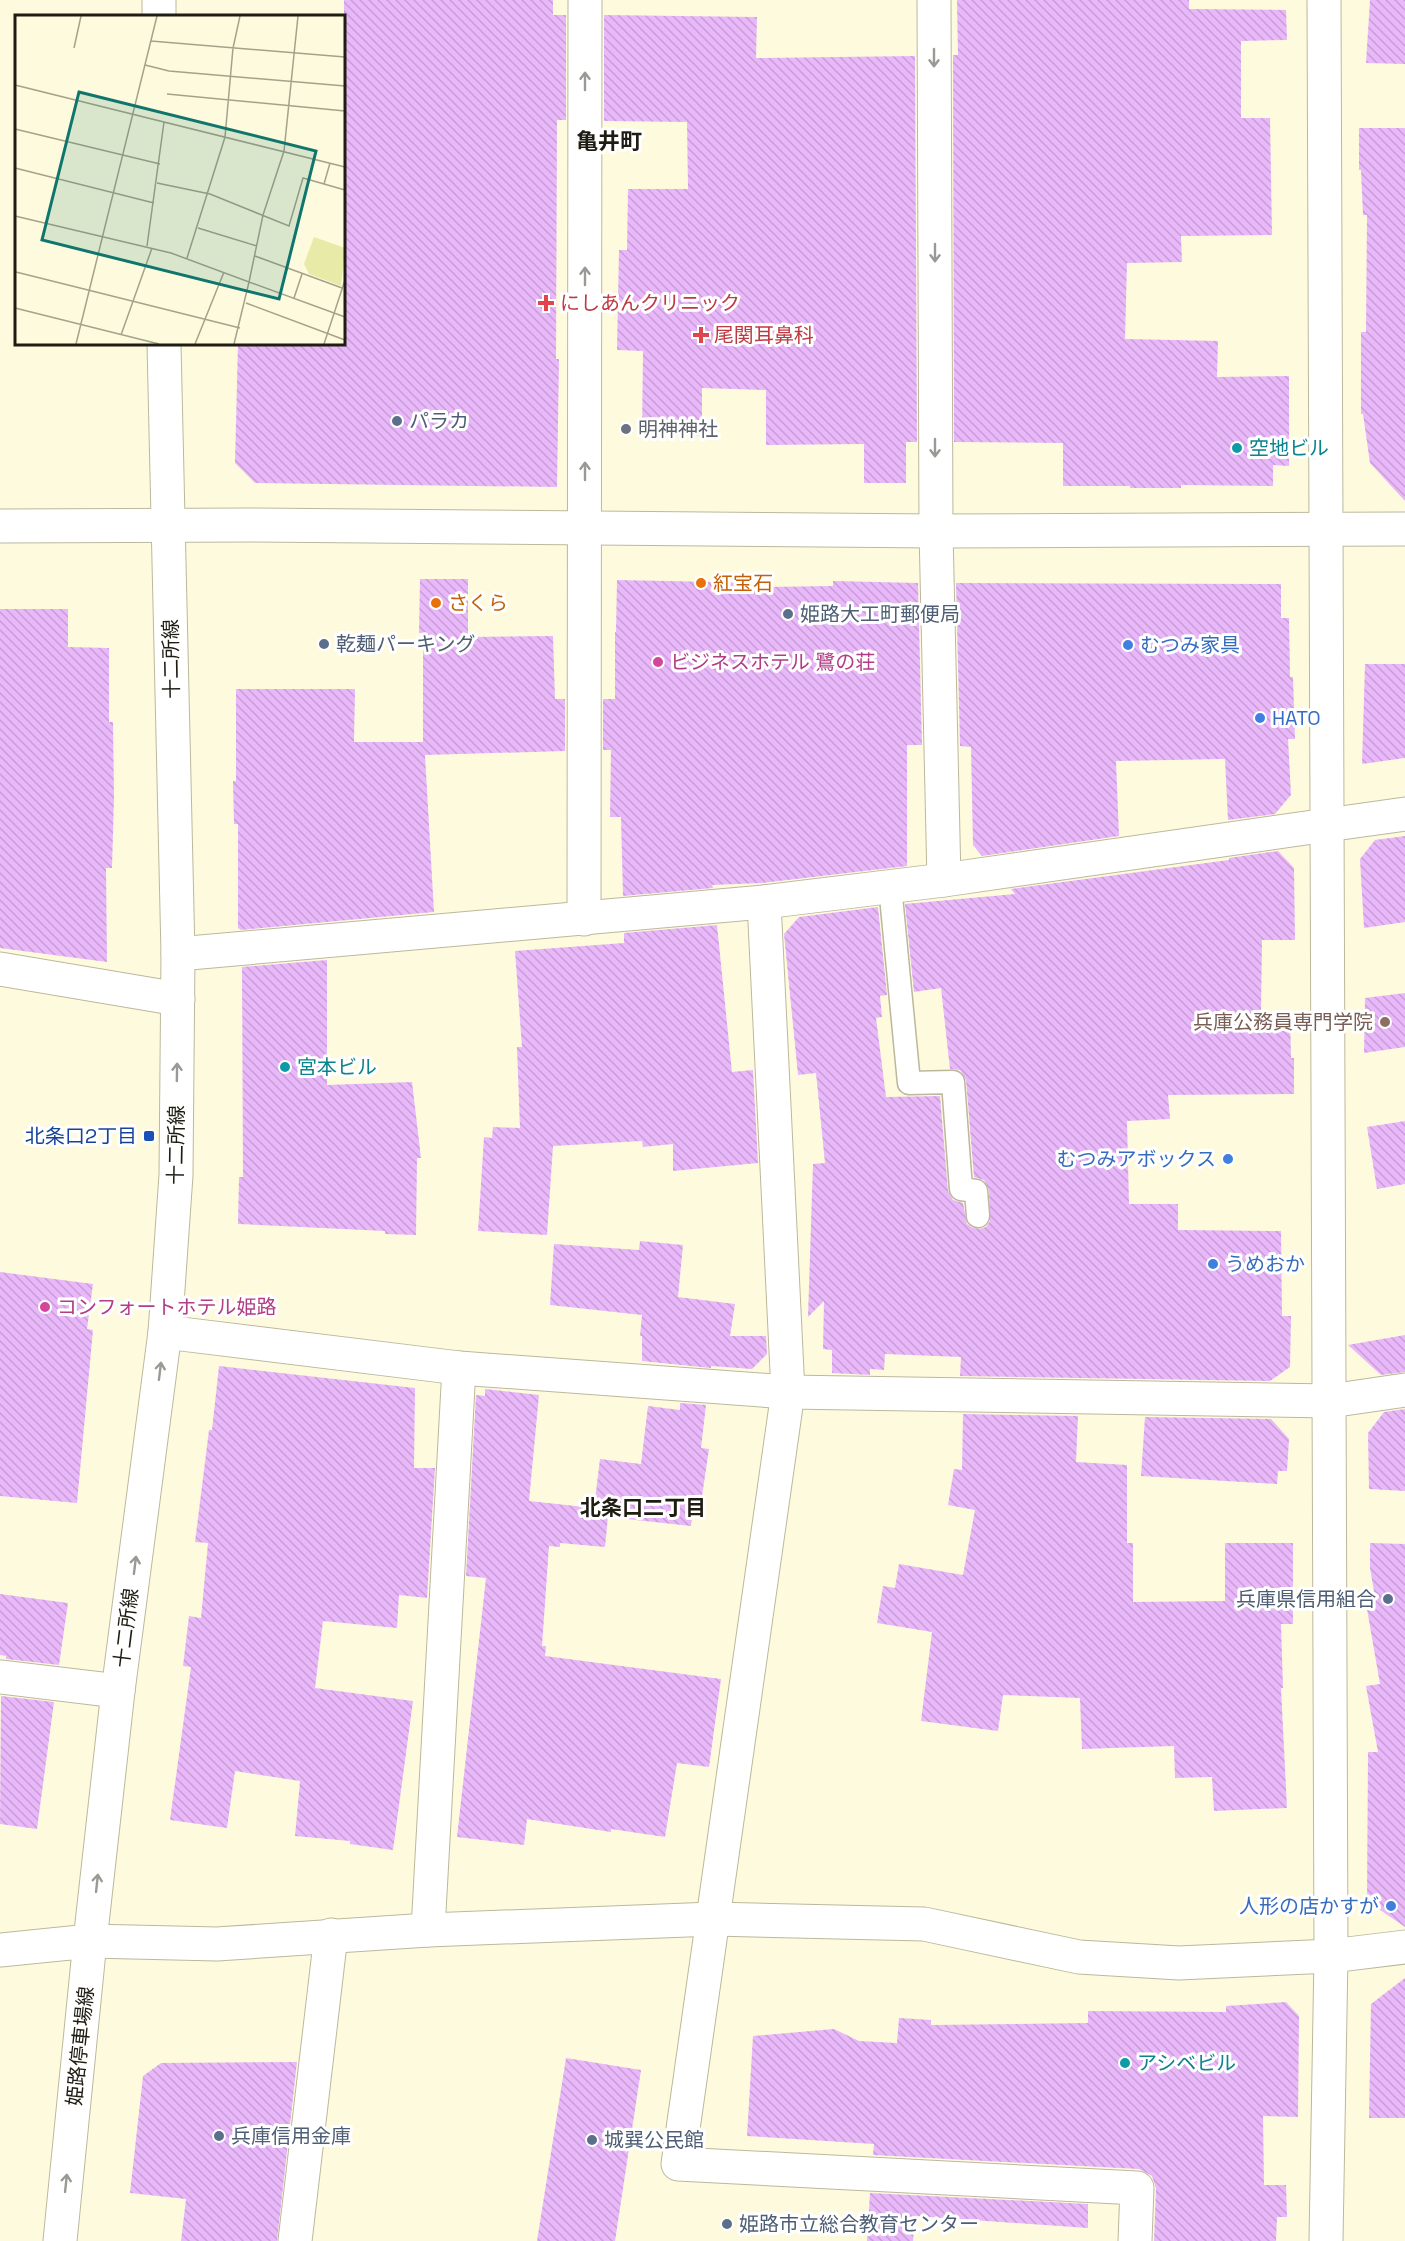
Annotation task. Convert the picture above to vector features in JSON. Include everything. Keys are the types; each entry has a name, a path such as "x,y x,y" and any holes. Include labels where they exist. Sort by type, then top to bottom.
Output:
{"street":[{"path":"584,919 585,0"},
{"path":"934,0 936,531 944,880"},
{"path":"1324,0 1331,1956 1326,2241"},
{"name":"十二所線","path":"90,1941 118,1691 165,1332 176,1175 178,954 164,345"},
{"path":"0,526 168,525 936,531 1405,529"},
{"path":"178,954 764,902 944,880 1405,814"},
{"path":"764,902 788,1392 678,2164 1137,2188 1135,2241"},
{"path":"0,969 178,999"},
{"path":"165,1332 459,1368 788,1392 1330,1401 1405,1390"},
{"path":"428,1930 459,1368"},
{"path":"0,1677 118,1691"},
{"path":"0,1950 90,1941 217,1944 428,1930 713,1919 924,1924 1079,1956 1179,1963 1331,1956 1405,1947"},
{"path":"295,2241 331,1935"},
{"name":"姫路停車場線","path":"60,2241 90,1941"}],"lane":[{"path":"890,886 909,1083 953,1082 960,1189 976,1191 978,1216"}],"building":[{"path":"344,0 553,0 553,15 566,15 566,120 557,120 556,359 559,359 557,487 255,483 235,463 238,345 345,345"},
{"path":"957,0 1189,0 1189,9 1286,10 1287,40 1241,41 1241,118 1270,118 1272,235 1181,236 1182,262 1127,263 1125,339 1218,341 1217,377 1289,376 1289,466 1273,465 1273,486 1181,485 1181,488 1130,488 1130,486 1063,486 1063,443 954,442 953,55 958,55"},
{"path":"1370,0 1405,0 1405,64 1366,63"},
{"path":"604,15 757,17 756,58 915,56 917,442 906,442 906,483 864,483 864,444 766,445 766,390 702,388 702,436 642,434 643,351 617,350 619,250 627,250 628,189 688,189 687,122 604,121"},
{"path":"1359,128 1405,128 1405,501 1370,463 1363,414 1361,414 1361,332 1366,332 1367,215 1363,215 1361,170 1359,170"},
{"path":"420,579 468,579 468,637 553,636 555,699 565,699 565,751 425,755 434,912 241,930 238,928 238,824 234,824 233,781 236,781 236,689 355,689 354,742 423,742 423,633 419,633"},
{"path":"617,580 765,583 765,587 833,586 833,581 918,583 922,745 907,745 907,866 623,896 621,817 610,817 611,750 603,750 603,699 615,699"},
{"path":"956,583 1281,584 1281,618 1289,618 1290,677 1293,677 1295,739 1288,739 1291,795 1275,814 1228,820 1225,759 1116,761 1119,836 982,856 973,845 971,747 960,746"},
{"path":"0,609 68,609 68,647 109,648 109,722 113,722 114,797 112,868 106,868 107,962 0,948"},
{"path":"1365,664 1405,664 1405,758 1362,764"},
{"path":"1405,836 1405,922 1364,928 1360,859 1375,840"},
{"path":"1278,851 1294,868 1295,940 1262,940 1261,1015 1290,1014 1294,1094 1168,1095 1170,1119 1127,1121 1129,1204 1178,1204 1178,1230 1281,1231 1282,1316 1291,1316 1290,1367 1270,1381 960,1376 961,1357 885,1354 884,1370 870,1369 870,1375 832,1373 832,1350 823,1349 824,1301 808,1317 813,1164 825,1163 816,1073 798,1075 784,934 799,917 878,907 887,995 880,996 882,1017 876,1018 886,1097 940,1096 948,1191 953,1200 963,1203 967,1224 980,1229 986,1227 990,1221 989,1190 984,1180 974,1177 966,1080 960,1070 950,1069 941,988 914,992 905,904 1015,894 1011,889 1229,860 1229,858"},
{"path":"717,925 732,1072 753,1070 758,1163 673,1171 673,1144 643,1147 642,1141 553,1146 547,1235 478,1231 484,1137 492,1138 493,1127 520,1128 517,1047 522,1047 515,951 624,943 624,933"},
{"path":"327,960 327,1085 412,1082 421,1158 417,1158 416,1235 385,1234 385,1231 238,1224 239,1177 243,1177 242,967"},
{"name":"兵庫公務員専門学院","path":"1405,993 1405,1047 1364,1053 1365,998"},
{"path":"1405,1121 1405,1184 1377,1189 1367,1127"},
{"path":"640,1241 683,1245 678,1297 735,1304 730,1336 766,1336 767,1354 752,1369 711,1366 711,1368 642,1361 642,1336 640,1336 642,1315 550,1305 554,1244 639,1250"},
{"path":"0,1272 93,1284 87,1329 93,1330 77,1503 0,1496"},
{"path":"1405,1335 1405,1372 1381,1375 1348,1345"},
{"path":"219,1366 415,1388 414,1468 435,1468 427,1598 399,1595 397,1628 323,1621 315,1688 413,1701 393,1850 350,1844 350,1841 295,1836 300,1781 235,1771 227,1828 170,1820 191,1667 183,1666 189,1616 201,1618 208,1543 195,1542"},
{"path":"485,1389 539,1395 529,1501 594,1508 600,1459 641,1464 648,1406 680,1410 680,1403 706,1405 701,1448 709,1449 702,1496 695,1495 691,1526 608,1517 605,1547 560,1543 560,1547 549,1546 542,1646 546,1646 545,1656 721,1679 709,1767 677,1763 665,1837 611,1829 611,1832 527,1819 524,1845 457,1837 486,1578 466,1576 476,1395 485,1396"},
{"path":"1405,1409 1405,1491 1369,1489 1368,1433 1384,1412"},
{"path":"963,1414 1078,1416 1076,1462 1127,1465 1127,1543 1133,1543 1133,1602 1225,1601 1225,1543 1293,1543 1293,1624 1281,1624 1283,1688 1281,1688 1287,1808 1214,1811 1212,1777 1175,1778 1174,1746 1082,1749 1080,1698 1003,1695 998,1731 921,1721 932,1632 877,1623 883,1586 895,1588 899,1564 963,1575 975,1510 948,1505 954,1469 962,1470"},
{"path":"1145,1417 1271,1419 1289,1439 1287,1471 1278,1471 1277,1484 1141,1476"},
{"path":"1370,1543 1405,1544 1405,1927 1367,1901 1368,1752 1378,1752 1366,1686 1380,1684 1367,1609 1373,1608 1370,1591 1374,1591 1370,1568"},
{"path":"0,1594 68,1603 59,1665 6,1659 6,1656 0,1655"},
{"path":"1,1696 54,1702 37,1829 0,1824"},
{"path":"1405,1978 1405,2118 1369,2118 1371,2004"},
{"path":"1286,2002 1299,2016 1298,2117 1263,2116 1264,2185 1286,2185 1287,2217 1277,2217 1276,2241 1154,2241 1156,2188 1152,2176 1139,2169 873,2155 874,2144 747,2136 753,2036 834,2029 859,2041 897,2043 899,2018 931,2020 931,2025 1088,2023 1088,2011 1226,2012 1226,2006"},
{"name":"城巽公民館","path":"566,2058 641,2070 615,2241 537,2241"},
{"path":"297,2062 277,2241 181,2241 186,2199 130,2193 143,2076 161,2063"},
{"path":"870,2193 1088,2204 1088,2228 915,2216 913,2241 867,2241"}],"place":[{"name":"にしあんクリニック","path":"546,303"},
{"name":"尾関耳鼻科","path":"701,335"},
{"name":"パラカ","path":"397,421"},
{"name":"明神神社","path":"626,429"},
{"name":"空地ビル","path":"1237,448"},
{"name":"紅宝石","path":"701,583"},
{"name":"さくら","path":"436,603"},
{"name":"姫路大工町郵便局","path":"788,614"},
{"name":"乾麺パーキング","path":"324,644"},
{"name":"むつみ家具","path":"1128,645"},
{"name":"ビジネスホテル 鷺の荘","path":"658,662"},
{"name":"HATO","path":"1260,718"},
{"name":"兵庫公務員専門学院","path":"1385,1022"},
{"name":"宮本ビル","path":"285,1067"},
{"name":"北条口2丁目","path":"149,1136"},
{"name":"むつみアボックス","path":"1228,1159"},
{"name":"うめおか","path":"1213,1264"},
{"name":"コンフォートホテル姫路","path":"45,1307"},
{"name":"兵庫県信用組合","path":"1388,1599"},
{"name":"人形の店かすが","path":"1391,1906"},
{"name":"アシベビル","path":"1125,2063"},
{"name":"兵庫信用金庫","path":"219,2136"},
{"name":"城巽公民館","path":"592,2140"},
{"name":"姫路市立総合教育センター","path":"727,2224"}],"district":[{"name":"亀井町","path":"609,141"},
{"name":"北条口二丁目","path":"643,1508"}]}
